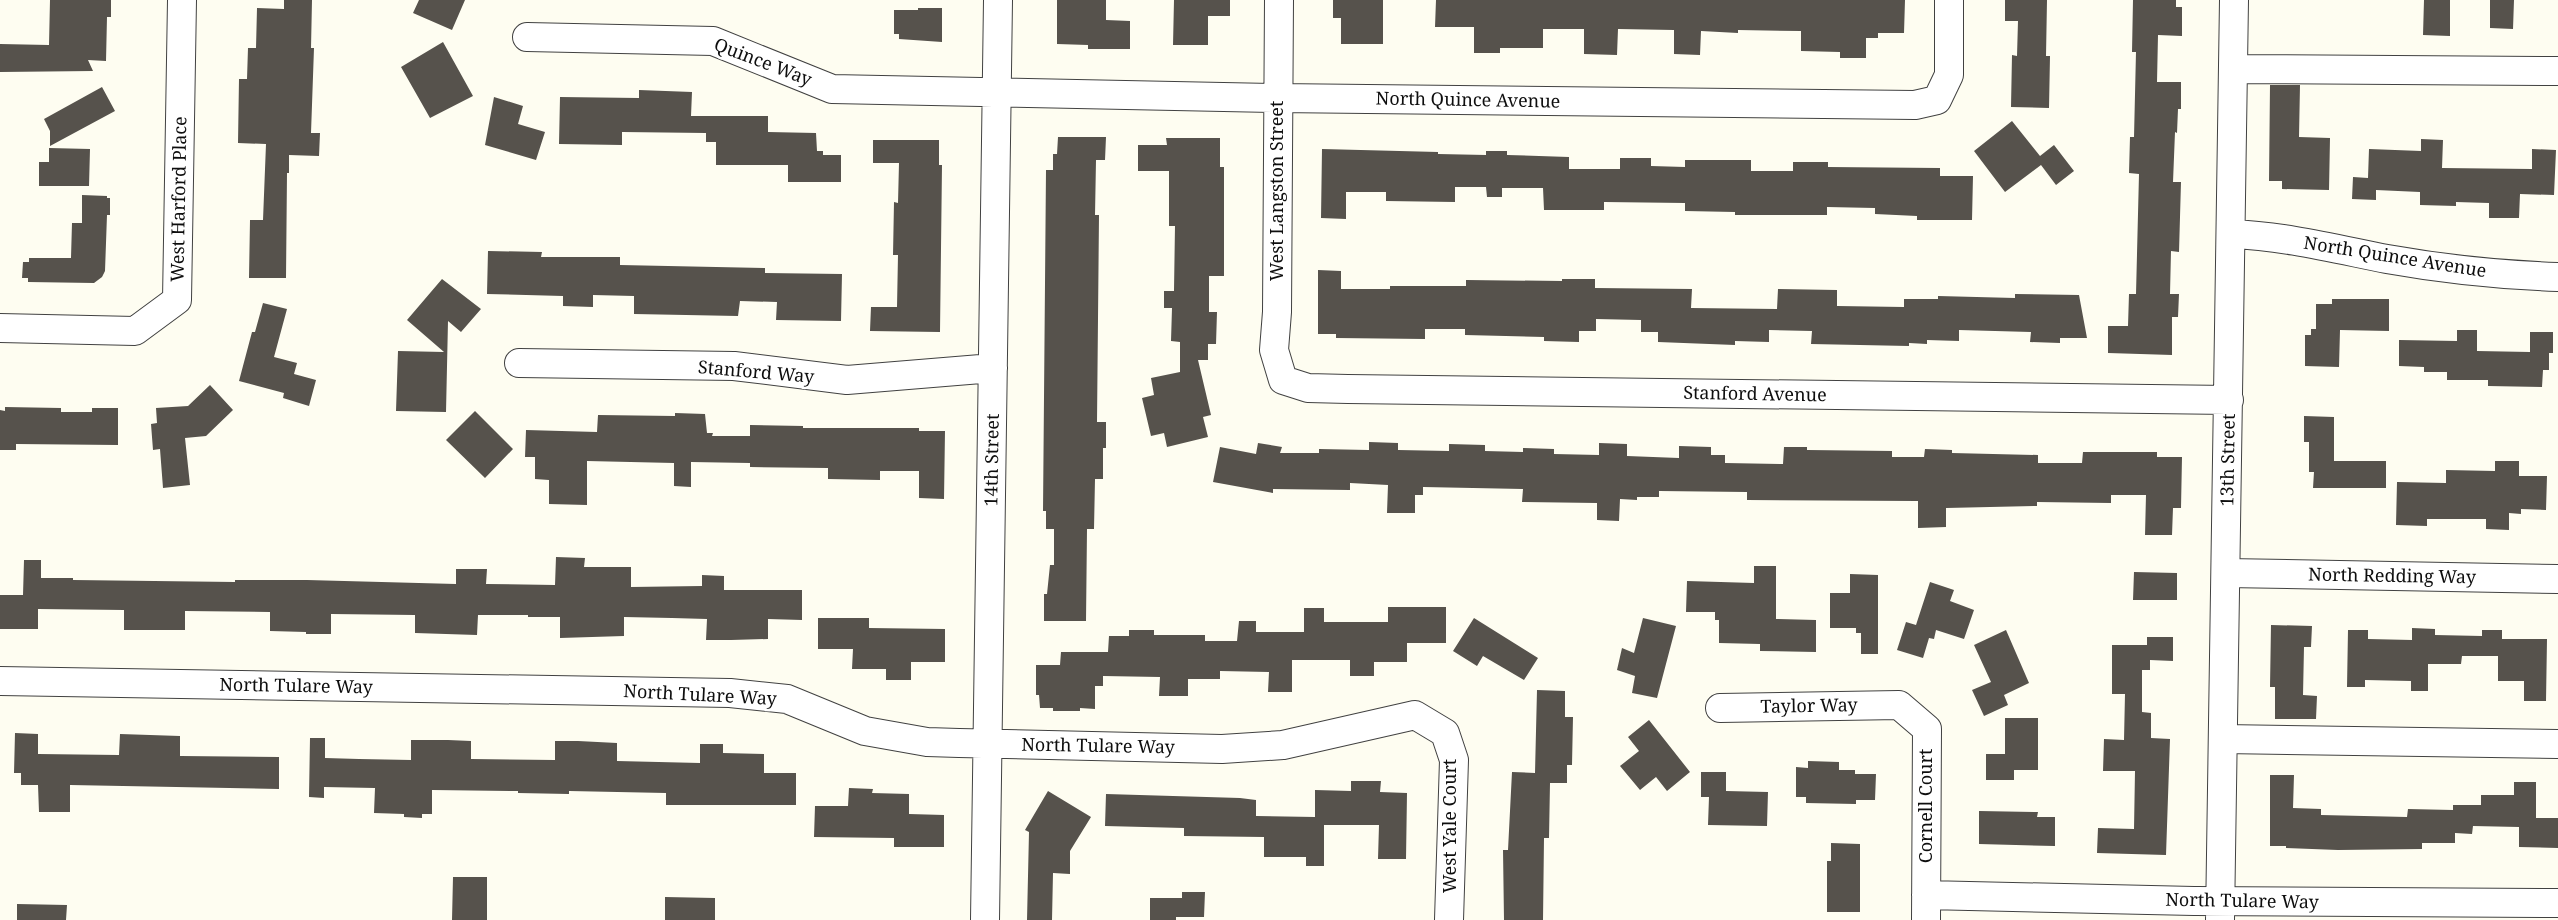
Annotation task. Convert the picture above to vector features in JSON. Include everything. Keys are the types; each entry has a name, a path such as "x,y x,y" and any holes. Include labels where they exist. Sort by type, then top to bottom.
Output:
{"street":[{"name":"West Harford Place","path":"0,328 135,332 177,300 182,0"},
{"name":"14th Street","path":"985,920 998,0"},
{"name":"West Langston Street","path":"1279,0 1277,312 1274,350 1283,380"},
{"name":"North Quince Avenue","path":"998,93 1915,105 1937,100 1949,75 1949,0"},
{"name":"13th Street","path":"2220,910 2232,234 2234,0"},
{"name":"Quince Way","path":"527,37 713,41 832,89 998,93"},
{"path":"2233,69 2558,71"},
{"name":"North Quince Avenue","path":"2232,234 2260,234 2390,259 2508,275 2558,277"},
{"name":"Stanford Way","path":"519,363 734,366 847,380 993,368"},
{"name":"Stanford Avenue","path":"1283,380 1308,388 1348,389 2229,400"},
{"name":"North Redding Way","path":"2226,572 2558,579"},
{"name":"North Tulare Way","path":"0,681 730,693 787,699 865,731 926,742 1222,748 1275,745 1415,715 1445,734"},
{"name":"Taylor Way","path":"1720,708 1899,704"},
{"name":"Cornell Court","path":"1899,704 1926,729 1926,908"},
{"name":"West Yale Court","path":"1445,734 1454,760 1449,920"},
{"path":"2223,738 2558,744"},
{"name":"North Tulare Way","path":"1926,908 2220,910 2558,904"}],"building":[{"path":"50,0 111,0 111,17 107,17 106,61 88,60 93,71 0,72 0,44 49,45"},
{"path":"284,0 312,0 311,48 314,48 311,133 320,133 319,156 289,155 289,173 287,173 286,278 249,278 250,220 263,220 266,144 238,143 239,79 247,79 248,48 256,48 257,8 284,9"},
{"path":"419,0 465,0 452,30 413,13"},
{"path":"1057,0 1106,0 1106,20 1130,21 1130,49 1088,49 1088,45 1057,44"},
{"path":"1174,0 1230,0 1230,16 1208,16 1208,45 1173,45"},
{"path":"1333,0 1383,0 1383,44 1341,44 1341,18 1333,18"},
{"path":"1436,0 1905,0 1904,33 1878,33 1878,38 1866,38 1866,58 1840,58 1840,52 1801,51 1801,31 1738,30 1738,33 1701,31 1700,55 1674,54 1674,30 1618,29 1617,55 1584,54 1584,29 1543,29 1543,48 1500,48 1500,53 1474,53 1474,27 1435,27"},
{"path":"2005,0 2047,0 2046,56 2050,56 2049,108 2011,107 2012,55 2017,56 2018,21 2005,21"},
{"path":"2133,0 2176,0 2176,7 2182,7 2182,36 2158,35 2157,82 2181,82 2181,109 2178,109 2177,133 2175,132 2173,182 2181,182 2179,252 2171,251 2170,294 2179,294 2178,317 2172,317 2172,355 2108,353 2108,326 2128,326 2129,294 2136,294 2139,174 2129,173 2130,137 2134,137 2136,52 2132,52"},
{"path":"2424,0 2450,0 2450,36 2423,35"},
{"path":"2490,0 2514,0 2513,29 2490,28"},
{"path":"918,8 942,8 942,42 899,39 899,34 894,34 894,10 918,10"},
{"path":"443,42 473,96 430,118 401,67"},
{"path":"2270,85 2300,85 2299,137 2330,138 2329,190 2282,189 2282,181 2269,181"},
{"path":"102,87 115,111 50,146 50,131 44,119"},
{"path":"639,90 692,92 691,116 768,116 768,132 816,133 817,151 823,151 823,155 841,155 841,182 788,182 788,165 716,165 716,142 706,142 706,133 622,132 622,145 559,144 560,97 639,98"},
{"path":"494,97 523,106 518,124 545,132 536,160 485,145"},
{"path":"2012,121 2040,156 2054,145 2074,171 2056,185 2041,165 2005,192 1974,151"},
{"path":"1058,137 1106,137 1105,160 1096,160 1095,215 1099,215 1097,422 1106,422 1106,448 1103,448 1103,479 1095,479 1094,529 1087,529 1086,621 1044,621 1044,594 1047,594 1050,565 1054,565 1054,529 1046,529 1046,511 1043,511 1046,170 1053,170 1053,154 1057,154"},
{"path":"1166,138 1220,138 1220,167 1224,167 1224,276 1209,276 1209,312 1217,312 1216,344 1208,344 1208,360 1198,360 1211,415 1203,417 1208,437 1167,447 1164,433 1151,436 1142,398 1154,395 1151,378 1180,372 1180,342 1171,341 1172,308 1164,308 1164,291 1174,291 1175,226 1169,226 1169,171 1138,171 1138,145 1167,145"},
{"path":"2421,139 2443,140 2442,168 2532,169 2532,149 2556,150 2554,195 2520,194 2519,218 2489,218 2489,203 2456,202 2456,206 2420,205 2420,192 2376,190 2376,200 2352,199 2353,177 2368,178 2369,149 2421,151"},
{"path":"873,140 939,140 939,165 942,165 940,332 870,331 871,307 897,307 898,255 893,255 894,202 898,203 899,163 873,163"},
{"path":"49,148 90,149 89,186 39,186 39,162 49,162"},
{"path":"1322,149 1486,155 1486,151 1507,151 1507,155 1569,157 1569,169 1620,169 1620,158 1651,158 1651,166 1685,167 1685,160 1751,160 1751,171 1793,171 1793,162 1828,162 1828,167 1940,168 1940,176 1973,176 1972,220 1917,220 1917,216 1875,214 1875,208 1827,207 1827,215 1735,215 1735,212 1685,211 1685,203 1604,202 1604,210 1544,210 1543,188 1502,188 1502,197 1487,197 1486,187 1455,187 1455,202 1386,201 1386,192 1346,192 1346,219 1321,218"},
{"path":"82,195 107,196 107,198 110,198 110,215 107,215 105,271 102,277 94,283 28,282 28,278 22,278 23,262 29,262 29,258 71,258 72,223 82,223"},
{"path":"488,251 542,252 541,257 620,257 620,265 765,268 765,273 842,274 841,321 776,320 777,302 740,301 738,316 634,314 634,296 593,295 593,307 563,306 563,296 487,294"},
{"path":"1318,270 1341,271 1341,289 1390,289 1390,286 1466,286 1466,280 1562,281 1562,279 1595,279 1595,288 1692,289 1691,308 1777,309 1778,289 1837,290 1837,306 1904,307 1904,299 1938,299 1938,296 2015,298 2015,294 2079,295 2087,338 2060,338 2060,343 2030,342 2031,332 1959,330 1959,341 1927,340 1927,344 1909,343 1909,346 1811,344 1812,331 1769,330 1769,342 1735,341 1735,345 1658,342 1658,332 1641,332 1641,320 1596,319 1596,331 1579,331 1579,342 1544,341 1544,337 1465,335 1465,329 1425,329 1425,339 1336,338 1336,334 1318,334"},
{"path":"442,279 481,309 461,332 448,321 446,412 396,411 398,351 444,352 407,320"},
{"path":"2332,299 2389,299 2389,331 2340,330 2339,367 2305,366 2305,335 2311,335 2311,329 2316,329 2316,304 2332,304"},
{"path":"263,303 287,309 274,357 297,363 294,374 316,380 309,406 283,398 284,393 239,381 252,332 255,332"},
{"path":"2457,330 2477,330 2477,351 2530,352 2530,332 2553,332 2553,353 2549,353 2549,370 2543,370 2542,387 2488,386 2488,380 2447,380 2447,372 2424,372 2424,367 2399,366 2399,340 2457,341"},
{"path":"210,385 233,410 206,436 185,438 190,485 163,488 160,449 153,450 151,424 157,423 156,408 188,406"},
{"path":"5,407 61,408 61,412 92,412 92,408 118,408 118,445 16,444 16,450 0,450 0,410 5,411"},
{"path":"475,411 513,449 485,478 446,440"},
{"path":"675,413 705,414 707,433 713,433 712,436 750,436 750,425 803,426 803,428 919,428 919,431 945,431 944,499 919,498 919,471 880,471 880,480 828,479 828,468 750,467 750,463 691,462 691,487 674,486 674,463 587,461 587,505 549,504 549,480 535,479 535,457 525,457 526,430 597,432 598,415 675,416"},
{"path":"2304,416 2334,417 2334,461 2386,461 2386,488 2313,488 2314,472 2309,472 2309,442 2304,442"},
{"path":"1369,442 1398,443 1398,450 1449,451 1449,444 1485,445 1485,451 1523,452 1523,448 1554,449 1554,454 1599,455 1599,443 1627,444 1627,456 1679,458 1679,446 1711,447 1711,455 1725,455 1725,463 1783,464 1784,447 1807,447 1807,450 1892,451 1892,457 1924,457 1925,449 1952,450 1952,453 2038,455 2038,463 2082,463 2083,452 2157,452 2157,457 2182,457 2181,508 2173,508 2172,535 2145,535 2146,495 2111,495 2111,503 2037,502 2037,506 1946,508 1946,527 1918,528 1918,501 1747,500 1747,492 1659,491 1659,497 1637,497 1637,500 1620,499 1619,521 1597,520 1597,503 1522,502 1523,489 1423,487 1423,495 1415,495 1415,513 1387,513 1388,485 1350,483 1350,490 1273,489 1273,493 1213,482 1220,447 1256,454 1258,443 1282,447 1280,453 1319,453 1319,449 1369,450"},
{"path":"2495,461 2519,461 2519,476 2547,476 2546,510 2521,509 2521,514 2509,513 2509,530 2486,529 2486,519 2427,519 2427,526 2396,525 2397,482 2446,483 2446,470 2495,471"},
{"path":"556,557 585,558 584,567 631,567 631,587 702,586 702,575 724,576 724,590 802,590 802,620 768,619 768,639 706,640 707,619 624,617 624,636 560,638 560,617 528,617 528,615 478,615 477,635 415,633 415,615 331,614 331,634 306,634 306,632 270,631 270,612 185,611 185,630 124,630 124,610 38,609 38,629 0,629 0,595 23,595 24,560 41,560 41,578 73,578 73,580 235,582 235,580 307,580 456,584 456,569 487,569 486,584 555,585"},
{"path":"1754,566 1776,566 1776,619 1816,620 1816,652 1760,651 1760,644 1719,643 1719,620 1715,620 1715,612 1686,612 1687,581 1754,583"},
{"path":"2134,572 2177,573 2177,600 2133,600"},
{"path":"1850,574 1878,575 1878,654 1861,654 1861,633 1856,633 1856,628 1830,628 1830,593 1850,593"},
{"path":"1930,582 1954,590 1950,601 1974,610 1964,639 1936,630 1934,639 1929,638 1923,658 1897,650 1906,622 1916,625"},
{"path":"1388,607 1446,607 1446,643 1407,643 1407,662 1374,662 1374,676 1350,676 1350,660 1292,660 1292,692 1268,692 1269,672 1220,671 1220,679 1188,679 1188,696 1159,696 1160,677 1103,676 1103,686 1095,686 1095,709 1080,708 1080,711 1053,711 1053,708 1040,708 1039,695 1036,695 1036,665 1060,665 1061,652 1108,652 1109,636 1129,636 1129,630 1154,630 1154,635 1205,635 1205,641 1237,641 1239,621 1256,621 1256,632 1304,632 1304,608 1324,608 1324,622 1388,622"},
{"path":"818,618 869,618 869,628 945,629 945,662 911,662 911,680 886,680 886,669 852,669 853,649 818,649"},
{"path":"1474,618 1538,658 1524,680 1483,656 1477,666 1453,651"},
{"path":"1643,618 1676,626 1657,698 1632,693 1635,676 1617,670 1622,648 1634,653"},
{"path":"2271,625 2312,626 2311,647 2304,647 2303,695 2317,696 2316,719 2275,719 2275,687 2270,687"},
{"path":"2412,628 2435,629 2435,635 2482,636 2482,630 2502,630 2502,639 2547,639 2546,701 2524,701 2524,681 2498,681 2498,656 2462,656 2461,664 2428,664 2428,691 2411,691 2411,681 2365,680 2365,687 2347,687 2348,630 2368,630 2368,639 2412,640"},
{"path":"2006,630 2029,683 2004,695 2008,705 1984,716 1972,690 1991,682 1974,645"},
{"path":"2147,637 2173,637 2173,661 2150,660 2150,670 2142,670 2142,712 2151,713 2151,738 2170,739 2166,855 2097,853 2098,828 2134,829 2135,771 2103,771 2104,739 2124,740 2125,694 2112,694 2112,645 2147,645"},
{"path":"1537,690 1565,691 1565,717 1573,717 1572,765 1567,765 1567,783 1550,783 1549,838 1544,838 1543,920 1504,920 1503,850 1508,850 1512,772 1535,773"},
{"path":"2005,718 2038,718 2038,770 2014,770 2014,780 1986,780 1986,754 2005,754"},
{"path":"1649,720 1690,772 1667,791 1656,777 1640,790 1620,766 1639,751 1628,737"},
{"path":"15,733 38,734 38,754 119,755 120,734 180,736 180,756 279,757 279,789 70,785 70,812 39,812 38,785 21,785 21,773 14,773"},
{"path":"310,738 325,738 325,758 411,760 411,740 471,741 471,759 555,760 555,741 578,741 617,743 617,761 700,763 700,744 723,744 723,753 764,754 764,773 796,773 796,805 666,805 666,793 569,791 569,794 518,793 518,791 432,790 432,814 422,814 422,818 404,817 404,814 374,813 375,788 324,787 324,798 309,797"},
{"path":"1808,761 1839,762 1839,770 1855,770 1855,774 1876,774 1875,800 1856,800 1856,804 1806,803 1806,797 1796,797 1796,767 1808,768"},
{"path":"1701,772 1726,772 1726,791 1768,792 1767,826 1708,825 1709,797 1701,797"},
{"path":"2270,775 2294,775 2293,808 2321,809 2321,815 2407,817 2408,809 2453,810 2453,805 2481,805 2481,795 2514,795 2514,782 2536,782 2536,818 2558,818 2558,848 2519,847 2519,827 2473,826 2472,834 2455,833 2455,843 2422,843 2422,849 2338,850 2270,846"},
{"path":"1351,781 1381,781 1380,792 1407,793 1406,859 1378,859 1379,825 1324,825 1324,866 1306,866 1306,857 1264,857 1264,837 1184,836 1184,828 1105,826 1106,794 1240,798 1256,800 1256,816 1315,817 1315,790 1351,791"},
{"path":"849,788 873,789 872,793 909,794 909,814 944,815 944,847 894,847 894,838 814,837 815,806 848,806"},
{"path":"1048,791 1091,817 1070,851 1070,874 1053,873 1052,920 1027,920 1029,832 1025,830"},
{"path":"1979,811 2038,812 2037,817 2055,817 2055,846 1979,844"},
{"path":"1831,843 1860,844 1860,912 1827,912 1827,861 1831,861"},
{"path":"453,877 487,877 487,920 452,920"},
{"path":"1182,892 1205,892 1204,917 1176,917 1176,920 1150,920 1150,898 1182,898"},
{"path":"665,897 715,898 715,920 665,920"},
{"path":"17,904 67,905 66,920 17,920"}]}
